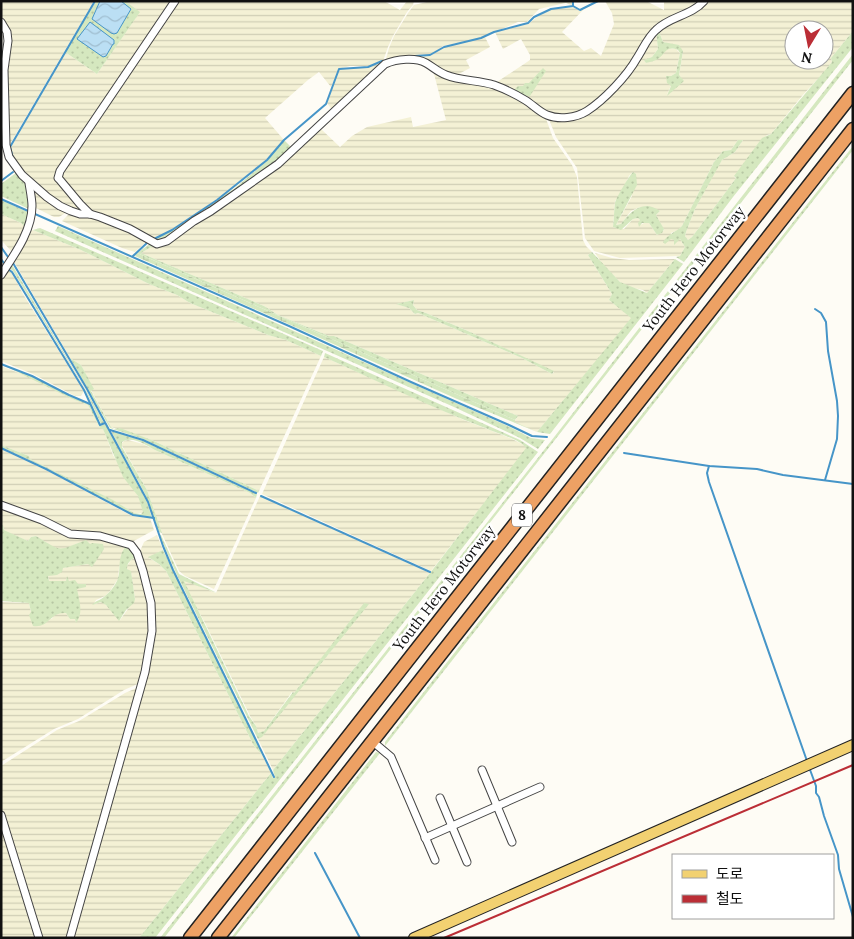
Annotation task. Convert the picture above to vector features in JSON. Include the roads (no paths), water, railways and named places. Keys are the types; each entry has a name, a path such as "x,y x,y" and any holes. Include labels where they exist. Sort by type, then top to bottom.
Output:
{"highway":[{"name":"Youth Hero Motorway","path":"190,938 853,93"},
{"name":"8","path":"218,938 853,128"}],"main road":[{"path":"414,938 853,745"}],"street":[{"path":"90,214 58,178 60,171 175,1"},
{"path":"1,22 7,32 8,41 3,69 6,145 14,166 29,182 60,206 80,214 90,214 130,229 157,244 167,241 278,164 380,68 390,62 416,60 425,62 454,78 492,85 516,94 546,115 560,118 581,114 596,104 628,72 642,48 657,28 671,19 692,12 704,1"},
{"path":"1,275 29,225 32,207 29,182"},
{"path":"1,505 42,520 70,534 100,536 131,545 137,553 151,603 152,631 145,672 70,938"},
{"path":"372,741 391,757 435,860"},
{"path":"482,770 512,842"},
{"path":"425,838 540,786"},
{"path":"440,798 467,862"},
{"path":"1,815 39,938"}],"water":[{"path":"100,1 121,1 131,9 117,33 111,33 92,19"},
{"path":"90,22 114,40 114,44 106,56 103,57 77,39"}],"waterway":[{"path":"13,158 10,147 95,1"},
{"path":"415,56 430,55 444,47 481,38 494,32 528,23 534,17 551,9 573,6 573,1"},
{"path":"573,6 580,10 598,1"},
{"path":"154,239 172,230 217,200 267,160 284,140 326,104 339,69 368,67 382,61"},
{"path":"1,181 13,172"},
{"path":"1,199 532,436 547,437"},
{"path":"133,256 148,242"},
{"path":"1,247 8,257"},
{"path":"1,259 4,263"},
{"path":"13,263 87,389 148,502 173,570 274,777"},
{"path":"8,269 12,272 84,390 100,425 105,423"},
{"path":"815,309 821,313 826,322 828,351 838,416 837,439 825,480"},
{"path":"1,364 32,376 90,404"},
{"path":"110,430 143,440 256,493"},
{"path":"1,448 46,469 133,515 154,518"},
{"path":"624,453 709,466 757,469 783,475 853,484"},
{"path":"709,466 707,473 709,482 807,761"},
{"path":"261,496 430,572"},
{"path":"809,767 838,855 839,869 853,917"},
{"path":"315,853 360,938"}],"railway":[{"path":"444,938 853,765"}]}
